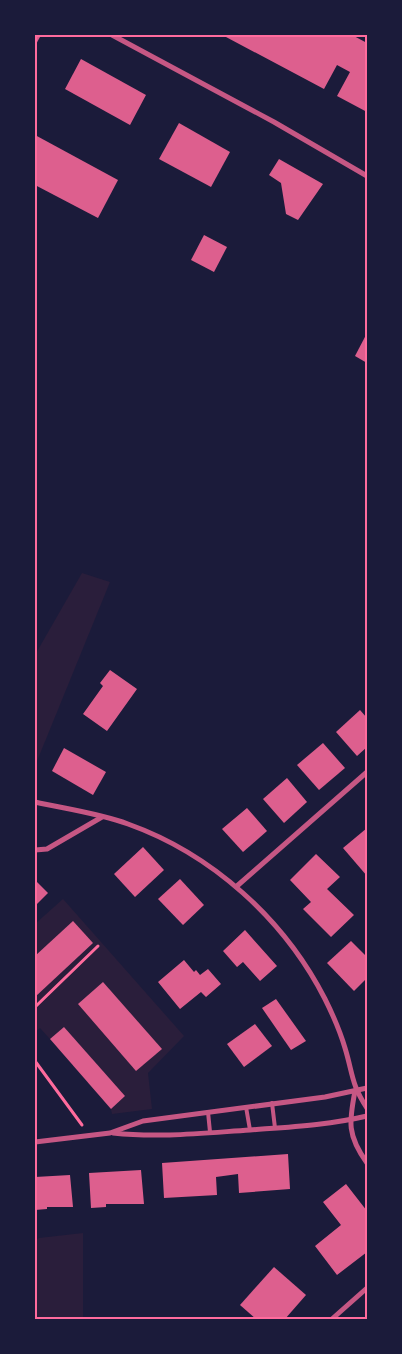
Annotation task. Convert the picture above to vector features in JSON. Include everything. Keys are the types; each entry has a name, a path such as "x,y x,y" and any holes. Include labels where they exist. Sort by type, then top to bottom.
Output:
{"street":[{"path":"112,35 274,122 367,176"},
{"path":"237,886 367,772"},
{"path":"35,802 102,817 148,832 194,856 237,886 271,920 292,946 324,996 337,1025 355,1091 367,1108"},
{"path":"35,850 47,849 102,817"},
{"path":"35,1142 110,1133 143,1121 367,1088"},
{"path":"355,1091 349,1120 357,1144 367,1163"},
{"path":"110,1133 144,1136 250,1130 349,1120 367,1116"},
{"path":"332,1319 367,1288"}],"lane":[{"path":"272,1103 275,1128"},
{"path":"246,1106 250,1130"},
{"path":"208,1112 210,1132"}],"path":[{"path":"35,1007 98,946"},
{"path":"35,1061 90,1136"}],"shaded area":[{"path":"82,573 110,582 35,766 35,655"},
{"path":"63,899 184,1036 148,1073 152,1109 112,1114 111,1109 125,1096 64,1027 50,1039 40,1028 35,1032 35,924"},
{"path":"83,1233 83,1318 35,1319 35,1241 39,1238"}],"building":[{"path":"35,35 40,37 35,46"},
{"path":"227,35 352,35 367,43 367,112 337,96 350,72 337,65 324,89 226,37"},
{"path":"81,59 146,95 130,125 65,89"},
{"path":"179,123 230,152 211,187 159,159"},
{"path":"35,135 118,180 98,218 35,185"},
{"path":"279,159 323,184 298,220 286,214 281,183 269,175"},
{"path":"204,235 227,247 214,272 191,260"},
{"path":"367,333 367,363 355,356"},
{"path":"110,670 137,689 107,731 83,714 103,686 100,683"},
{"path":"360,710 367,718 367,747 357,756 336,732"},
{"path":"323,743 345,768 319,790 297,765"},
{"path":"64,748 106,772 93,795 52,771"},
{"path":"287,778 307,802 284,823 263,799"},
{"path":"247,808 267,831 243,852 222,829"},
{"path":"367,828 367,876 343,848"},
{"path":"143,847 164,870 135,897 114,874"},
{"path":"316,854 340,877 327,889 354,915 331,937 303,909 311,902 290,880"},
{"path":"180,879 204,905 183,925 158,899"},
{"path":"35,880 48,893 35,906"},
{"path":"73,921 93,943 35,997 35,956"},
{"path":"245,930 277,966 260,981 243,962 237,967 223,951"},
{"path":"351,941 367,957 367,978 354,991 327,963"},
{"path":"184,960 194,972 196,970 200,975 208,969 221,984 206,997 201,992 180,1009 158,982"},
{"path":"103,982 162,1049 136,1071 78,1004"},
{"path":"276,999 306,1041 291,1050 262,1008"},
{"path":"255,1024 272,1046 244,1067 227,1044"},
{"path":"64,1027 125,1096 111,1109 50,1039"},
{"path":"288,1154 290,1189 239,1193 238,1174 216,1177 217,1195 164,1198 162,1163"},
{"path":"141,1170 144,1204 106,1204 106,1207 91,1208 89,1173"},
{"path":"70,1175 73,1207 47,1207 47,1209 35,1210 35,1177"},
{"path":"346,1184 367,1211 367,1252 337,1275 315,1246 341,1225 323,1202"},
{"path":"274,1267 306,1295 285,1319 256,1319 240,1305"}]}
